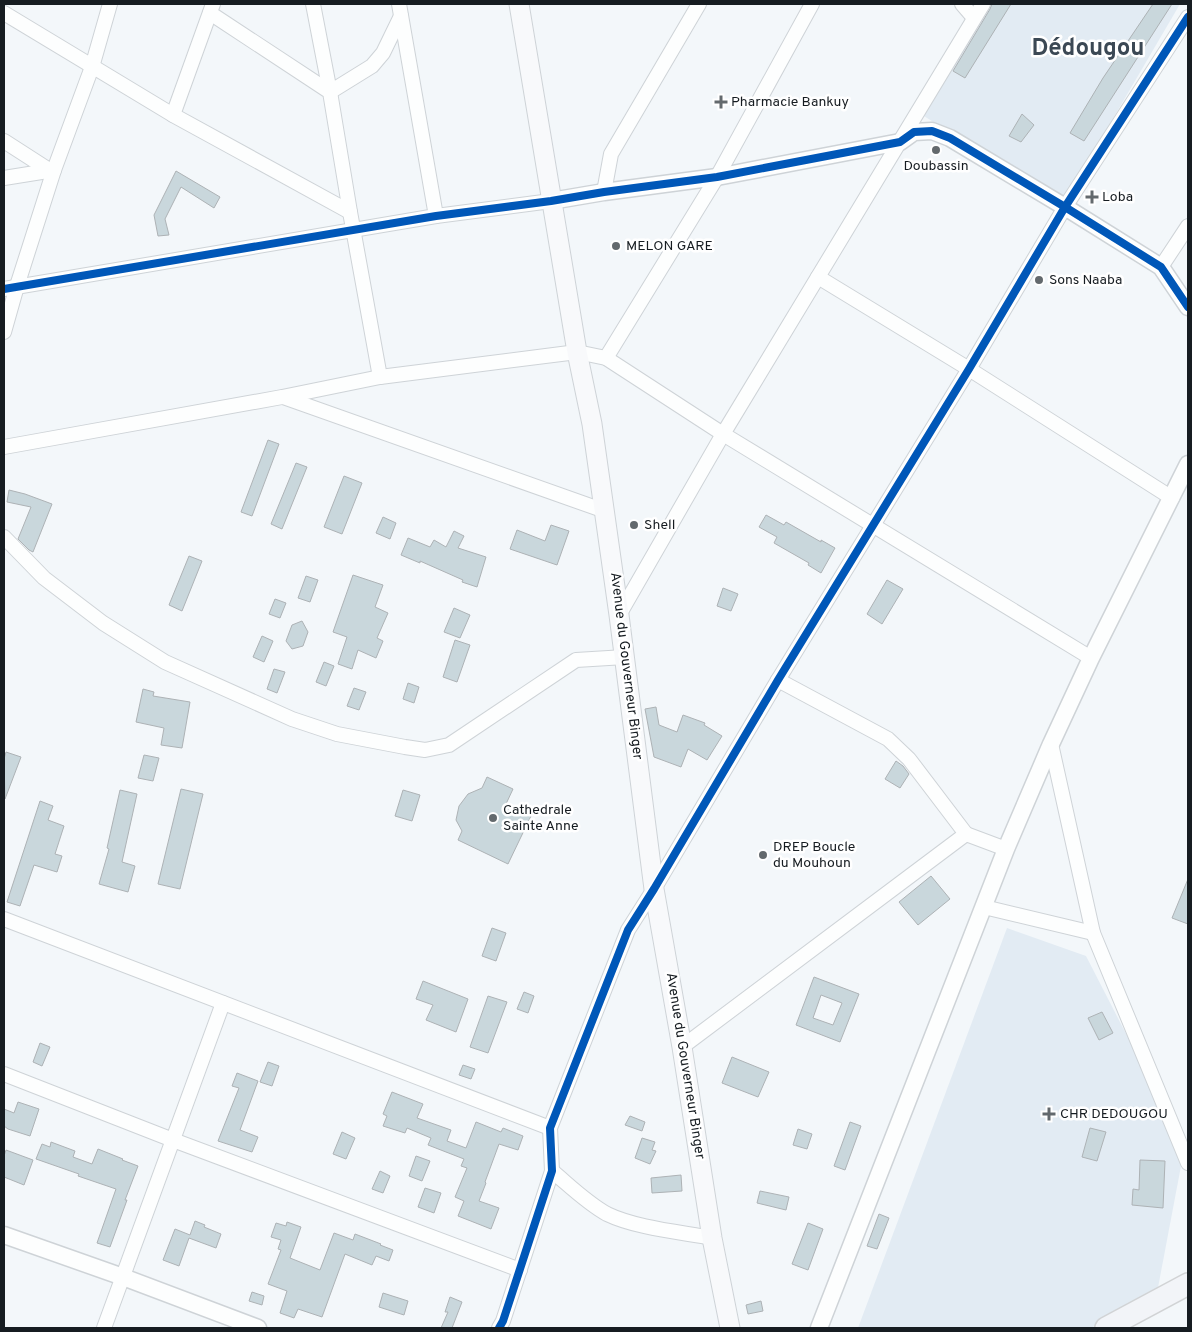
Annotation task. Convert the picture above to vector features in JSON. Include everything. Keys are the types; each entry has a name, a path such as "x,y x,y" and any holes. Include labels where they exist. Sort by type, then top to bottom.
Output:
{"main road":[{"name":"Avenue du Gouverneur Binger","path":"519,4 577,352 592,424 625,657 654,889 682,1047 712,1238 730,1328"},
{"path":"1106,1328 1188,1284"}],"street":[{"path":"4,332 10,288 52,170 92,67 110,4"},
{"path":"314,4 380,377"},
{"path":"604,192 611,154 699,4"},
{"path":"606,358 717,177 812,4"},
{"path":"962,4 974,18"},
{"path":"619,615 723,434 982,4"},
{"path":"174,116 211,8 330,92"},
{"path":"330,92 372,66 384,53 400,10"},
{"path":"400,10 436,216"},
{"path":"4,13 174,116 350,212"},
{"path":"499,1328 503,1321 552,1171 550,1128 628,930 778,680 969,369 1065,207 1188,17"},
{"path":"10,288 436,216 717,177 900,142 914,132 932,131 950,138 1161,267 1188,307"},
{"path":"4,141 52,170"},
{"path":"4,178 52,170"},
{"path":"1161,267 1188,226"},
{"path":"818,277 969,369 1172,498"},
{"path":"4,447 282,397 380,377 577,352 606,358 723,434 1091,658"},
{"path":"282,397 605,510"},
{"path":"819,1328 1006,849 1051,744 1091,658 1188,464"},
{"path":"4,537 44,578 103,623 165,662 292,719 337,734 405,748 425,750 449,745 576,660 625,657"},
{"path":"778,680 888,740 909,759 966,834 1006,849"},
{"path":"1051,744 1093,933 1188,1163"},
{"path":"682,1047 966,834"},
{"path":"984,907 1093,933"},
{"path":"4,919 550,1128"},
{"path":"104,1328 223,1003"},
{"path":"4,1074 173,1140 520,1270"},
{"path":"552,1171 581,1196 608,1214 637,1225 712,1238"},
{"path":"4,1235 258,1328"}],"shaded area":[{"path":"979,4 1180,4 1063,204 916,111"},
{"name":"CHR DEDOUGOU","path":"1007,928 1086,956 1140,1061 1181,1166 1157,1293 1091,1328 858,1328"}],"building":[{"path":"992,4 1011,4 965,78 953,71"},
{"path":"1153,4 1172,4 1084,141 1070,133 1103,78"},
{"path":"1022,114 1034,125 1021,142 1009,136"},
{"path":"176,171 220,197 214,208 181,187 165,219 169,235 158,236 154,215"},
{"path":"268,440 279,444 252,516 241,512"},
{"path":"296,463 307,467 282,529 271,524"},
{"path":"344,476 362,483 342,534 324,527"},
{"path":"9,490 52,504 33,552 18,539 31,507 7,502"},
{"path":"766,515 784,525 786,522 835,548 821,573 808,565 809,563 774,543 777,537 759,527"},
{"path":"383,517 396,523 390,539 376,533"},
{"path":"551,525 569,531 557,565 510,549 517,530 545,541"},
{"path":"454,531 464,536 458,548 486,557 477,587 462,582 463,580 420,561 420,563 401,555 408,538 430,547 434,540 446,547"},
{"path":"189,556 202,561 182,611 169,605"},
{"path":"353,575 383,585 375,607 388,613 377,638 383,641 376,658 358,650 352,669 338,664 347,637 333,632"},
{"path":"306,576 318,580 310,602 298,598"},
{"path":"887,580 903,589 882,624 867,614"},
{"path":"723,588 738,594 731,611 717,606"},
{"path":"275,599 286,603 280,618 269,614"},
{"path":"454,608 470,615 460,638 444,632"},
{"path":"302,621 308,632 303,646 292,649 286,641 292,625"},
{"path":"262,636 273,641 264,662 253,657"},
{"path":"455,640 470,645 457,682 443,677"},
{"path":"324,662 334,666 326,686 316,682"},
{"path":"274,669 285,672 277,693 267,689"},
{"path":"408,683 419,687 414,703 403,699"},
{"path":"354,688 366,692 359,710 347,706"},
{"path":"143,689 154,692 153,696 190,702 182,748 161,745 164,728 136,722"},
{"path":"656,707 659,725 677,732 683,715 705,723 704,725 722,736 707,760 688,749 681,767 654,757 645,709"},
{"path":"6,752 21,757 5,799 4,759"},
{"path":"144,755 159,758 153,781 138,778"},
{"path":"896,761 909,774 900,788 885,779"},
{"name":"Cathedrale Sainte Anne","path":"487,777 513,789 506,804 531,816 508,864 458,840 462,831 456,820 459,806 468,794 482,788"},
{"path":"181,789 203,794 180,889 158,884"},
{"path":"120,790 137,794 122,862 135,866 128,892 99,884 109,849 107,848"},
{"path":"403,790 420,795 412,821 395,816"},
{"path":"40,801 53,806 48,820 64,826 55,854 62,856 57,872 34,865 20,906 7,902"},
{"path":"931,876 950,899 918,925 899,902"},
{"path":"1188,879 1188,924 1172,918"},
{"path":"492,928 506,933 496,961 482,956"},
{"path":"814,977 859,994 840,1042 796,1025","holes":["821,995 842,1003 833,1025 813,1018"]},
{"path":"423,981 468,999 456,1032 426,1020 433,1005 416,999"},
{"path":"524,992 534,996 528,1013 517,1009"},
{"path":"488,996 507,1002 488,1053 470,1047"},
{"path":"1102,1012 1113,1033 1099,1040 1088,1018"},
{"path":"40,1043 50,1047 42,1066 33,1062"},
{"path":"732,1057 769,1072 758,1097 722,1083"},
{"path":"268,1062 279,1066 272,1086 260,1082"},
{"path":"463,1065 475,1069 471,1079 459,1075"},
{"path":"237,1073 258,1081 240,1130 258,1137 252,1152 218,1141 239,1088 232,1086"},
{"path":"392,1092 423,1104 417,1118 451,1130 447,1141 466,1148 476,1122 501,1132 503,1128 523,1136 518,1150 499,1144 485,1182 479,1201 499,1208 491,1229 458,1216 464,1201 455,1197 467,1168 461,1166 464,1159 428,1145 431,1138 407,1128 405,1133 383,1126 387,1116 383,1114"},
{"path":"18,1102 39,1109 30,1136 4,1126 4,1109 14,1113"},
{"path":"630,1116 645,1122 642,1131 625,1125"},
{"path":"850,1122 861,1126 845,1170 834,1166"},
{"path":"1090,1128 1106,1132 1097,1161 1082,1157"},
{"path":"798,1129 812,1134 807,1149 793,1145"},
{"path":"342,1132 355,1138 346,1159 333,1154"},
{"path":"642,1138 655,1142 652,1150 656,1151 650,1164 635,1158"},
{"path":"51,1142 75,1151 73,1157 92,1164 98,1149 138,1166 110,1247 97,1243 116,1189 36,1159 42,1144 50,1147"},
{"path":"6,1150 33,1160 24,1185 4,1177 4,1156"},
{"path":"416,1156 430,1161 422,1181 409,1176"},
{"path":"1140,1160 1165,1161 1163,1208 1132,1205 1133,1189 1139,1190"},
{"path":"380,1171 390,1176 383,1193 372,1189"},
{"path":"681,1175 682,1191 652,1193 651,1178"},
{"path":"425,1188 441,1193 434,1213 418,1207"},
{"path":"760,1191 789,1197 786,1210 757,1203"},
{"path":"879,1214 889,1218 877,1249 867,1246"},
{"path":"195,1221 221,1234 216,1248 189,1238 179,1266 163,1260 175,1229 190,1235"},
{"path":"287,1222 301,1227 290,1258 320,1270 334,1233 353,1240 355,1234 393,1250 389,1261 376,1256 372,1265 345,1254 322,1317 298,1309 294,1318 280,1313 287,1291 268,1284 281,1250 278,1249 281,1240 271,1237 276,1223 286,1226"},
{"path":"808,1223 823,1229 808,1270 792,1264"},
{"path":"252,1292 264,1296 262,1305 249,1301"},
{"path":"383,1293 408,1301 404,1315 379,1307"},
{"path":"450,1297 462,1302 452,1328 441,1328 448,1312 445,1312"},
{"path":"761,1301 763,1311 748,1314 746,1305"}],"cycle path":[{"path":"499,1328 503,1321 552,1171 550,1128 628,930 778,680 969,369 1065,207 1188,17"},
{"path":"4,289 436,216 717,177 900,142 914,132 932,131 950,138 1161,267 1188,307"}],"place":[{"name":"Pharmacie Bankuy","path":"721,102"},
{"name":"Doubassin","path":"936,150"},
{"name":"Loba","path":"1092,197"},
{"name":"MELON GARE","path":"616,246"},
{"name":"Sons Naaba","path":"1039,280"},
{"name":"Shell","path":"634,525"},
{"name":"Cathedrale Sainte Anne","path":"493,818"},
{"name":"DREP Boucle du Mouhoun","path":"763,855"},
{"name":"CHR DEDOUGOU","path":"1049,1114"}],"district":[{"name":"Dédougou","path":"1088,49"}]}
